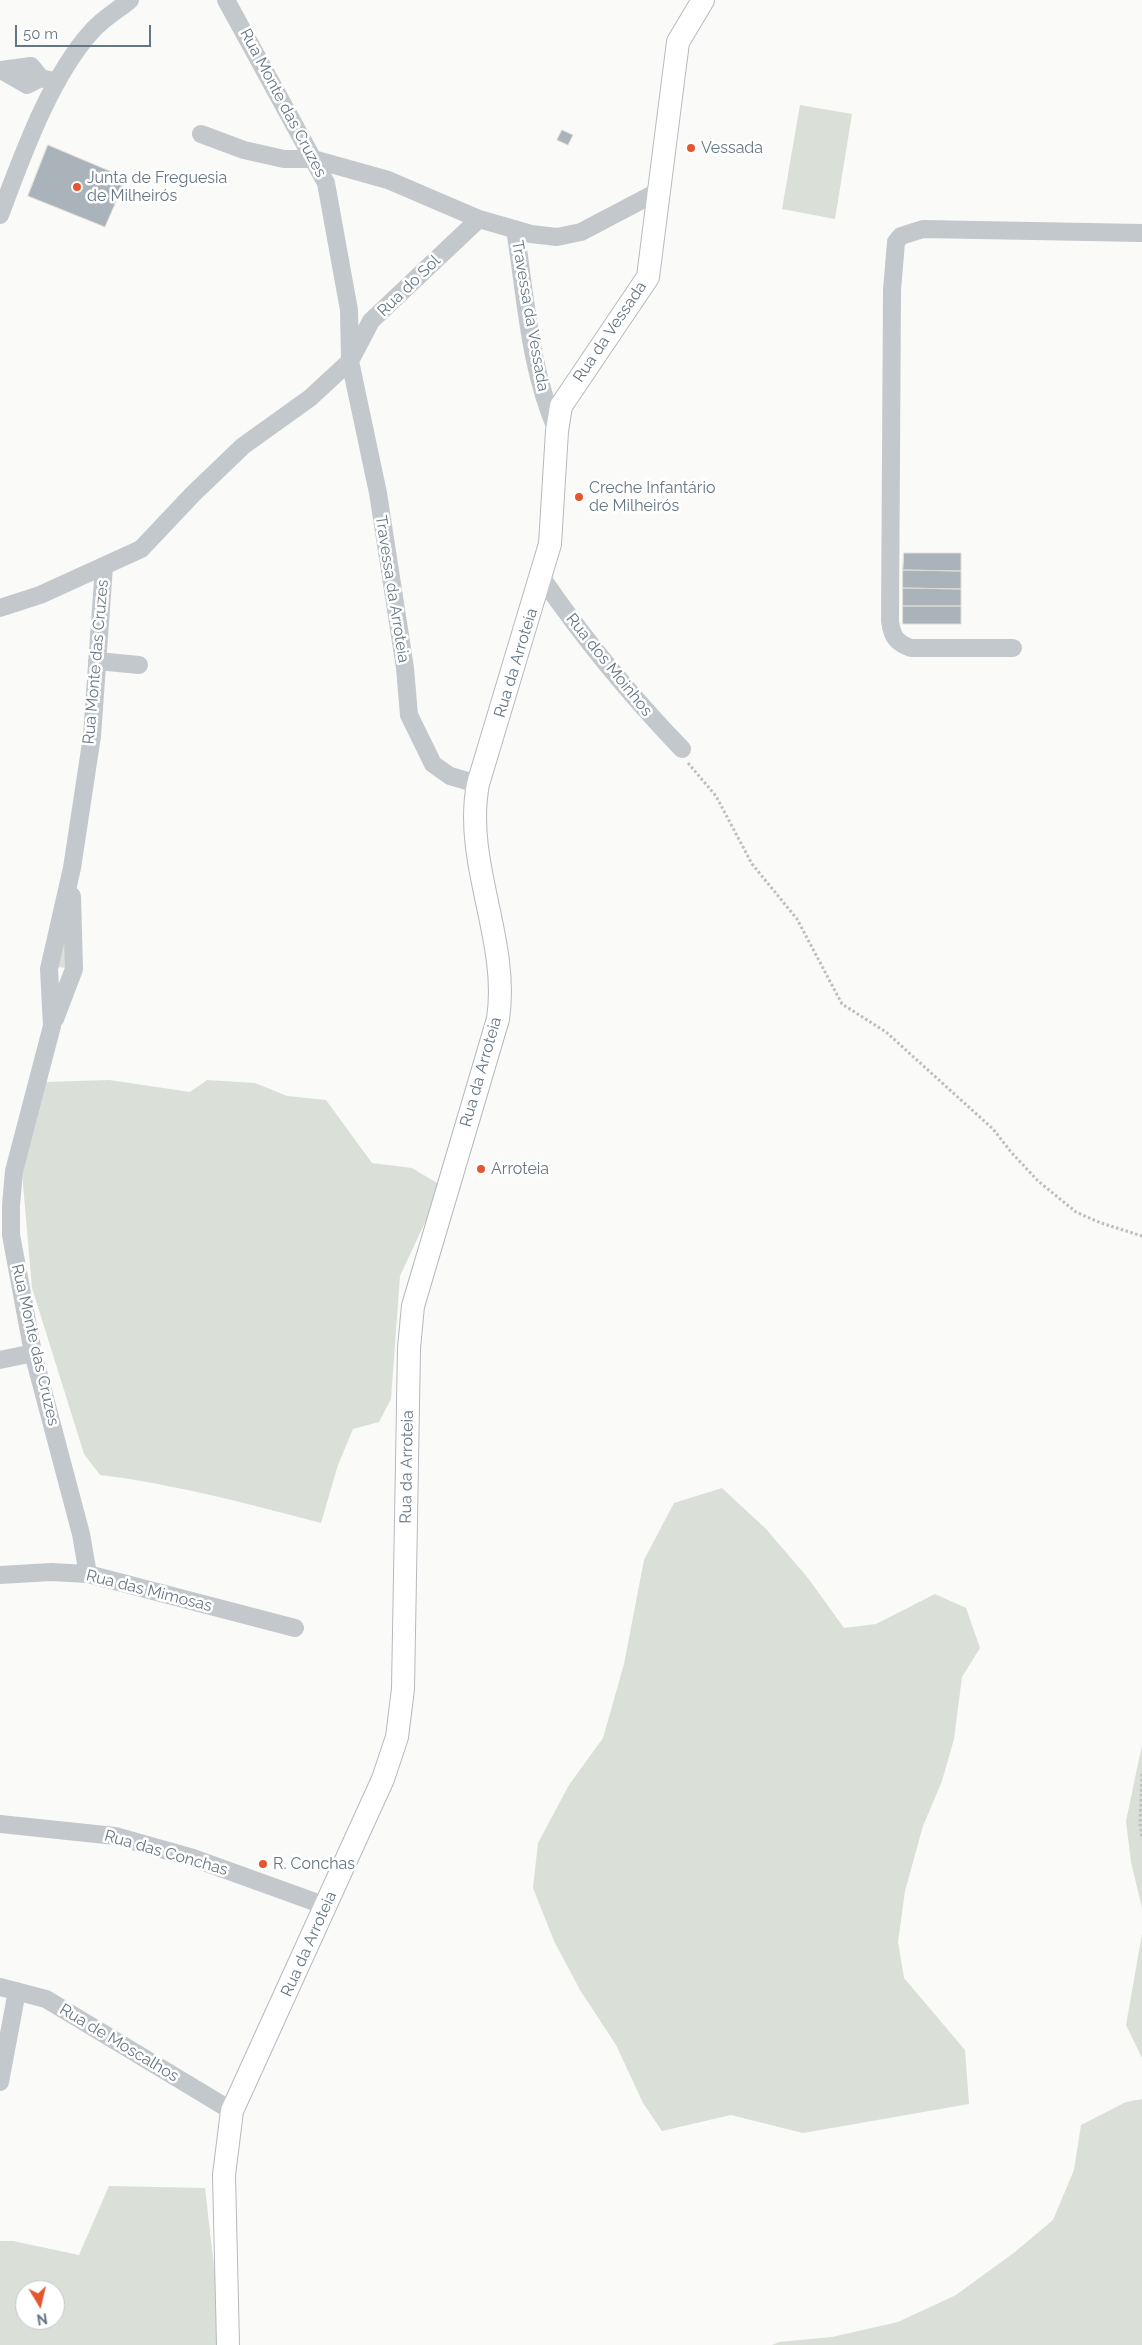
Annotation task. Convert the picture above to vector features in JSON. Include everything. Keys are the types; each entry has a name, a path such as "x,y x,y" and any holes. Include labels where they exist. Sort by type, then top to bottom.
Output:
{"main road":[{"name":"Rua da Vessada","path":"542,578 550,544 557,431 561,406 648,277 678,42 703,0"},
{"name":"Rua da Arroteia","path":"228,2345 224,2176 232,2112 383,1779 397,1737 402,1689 409,1348 413,1306 498,1020 501,1000 500,976 477,844 475,800 478,784 542,578"}],"street":[{"path":"0,215 49,80 93,29 130,0"},
{"name":"Rua Monte das Cruzes","path":"52,1026 49,969 72,868 92,736 104,566 141,549 192,494 243,446 310,398 350,361 347,300 326,183 226,0"},
{"path":"0,70 31,66 49,80"},
{"path":"202,134 244,150 284,159 313,159 388,180 479,219 515,229 557,237 581,232 659,191"},
{"name":"Rua do Sol","path":"350,361 371,322 479,219"},
{"name":"Travessa da Vessada","path":"515,229 534,360 544,402 557,431"},
{"path":"1014,648 911,648 900,644 892,634 890,621 892,290 896,242 901,236 923,229 1142,233"},
{"name":"Travessa da Arroteia","path":"350,361 378,493 405,668 409,715 433,764 450,776 478,784"},
{"path":"0,608 40,595 104,566"},
{"name":"Rua dos Moinhos","path":"542,578 587,642 634,700 682,749"},
{"path":"97,661 139,665"},
{"name":"Rua Monte das Cruzes","path":"72,868 74,969 52,1026 14,1171 11,1235 33,1353 81,1534 88,1574"},
{"path":"0,1360 33,1353"},
{"name":"Rua das Mimosas","path":"0,1575 51,1572 88,1574 295,1628"},
{"name":"Rua das Conchas","path":"0,1824 114,1836 192,1858 326,1906"},
{"path":"0,2082 8,1989"},
{"name":"Rua de Moscalhos","path":"8,1989 46,1999 232,2112"}],"path":[{"path":"682,749 686,760 716,796 752,864 797,919 842,1004 893,1039 993,1129 1010,1152 1038,1181 1076,1212 1101,1223 1142,1236"},
{"path":"1142,1774 1140,1822 1142,1839"}],"shaded area":[{"path":"800,105 852,114 835,219 782,209"},
{"path":"65,930 66,968 58,967"},
{"path":"109,1080 190,1092 207,1080 255,1083 287,1096 326,1100 372,1163 412,1168 442,1186 400,1276 391,1399 379,1422 353,1429 338,1465 321,1523 184,1489 100,1475 84,1454 32,1288 21,1161 46,1082"},
{"path":"722,1488 766,1529 808,1578 844,1628 876,1624 935,1594 966,1608 980,1648 962,1677 954,1739 942,1781 923,1826 905,1891 898,1942 904,1978 965,2050 969,2104 803,2133 731,2115 662,2131 643,2103 616,2045 580,1990 554,1941 533,1888 538,1843 569,1785 603,1738 624,1664 644,1560 674,1503"},
{"path":"1142,1745 1142,1908 1131,1862 1126,1821"},
{"path":"1142,1934 1142,2058 1126,2025"},
{"path":"1142,2099 1142,2345 772,2345 779,2342 832,2337 898,2322 956,2295 1015,2252 1053,2220 1074,2170 1081,2125 1126,2102"},
{"path":"109,2186 205,2188 218,2302 219,2345 0,2345 0,2241 13,2241 79,2255"}],"building":[{"path":"562,130 573,135 568,145 557,140"},
{"name":"Junta de Freguesia de Milheirós","path":"48,145 126,178 105,227 28,196"},
{"path":"904,553 961,553 961,571 903,570"},
{"path":"903,570 961,571 961,589 903,588"},
{"path":"903,588 961,589 961,606 903,606"},
{"path":"903,606 961,606 961,624 903,624"}],"place":[{"name":"Vessada","path":"691,148"},
{"name":"Junta de Freguesia de Milheirós","path":"77,187"},
{"name":"Creche Infantário de Milheirós","path":"579,497"},
{"name":"Arroteia","path":"481,1169"},
{"name":"R. Conchas","path":"263,1864"}]}
